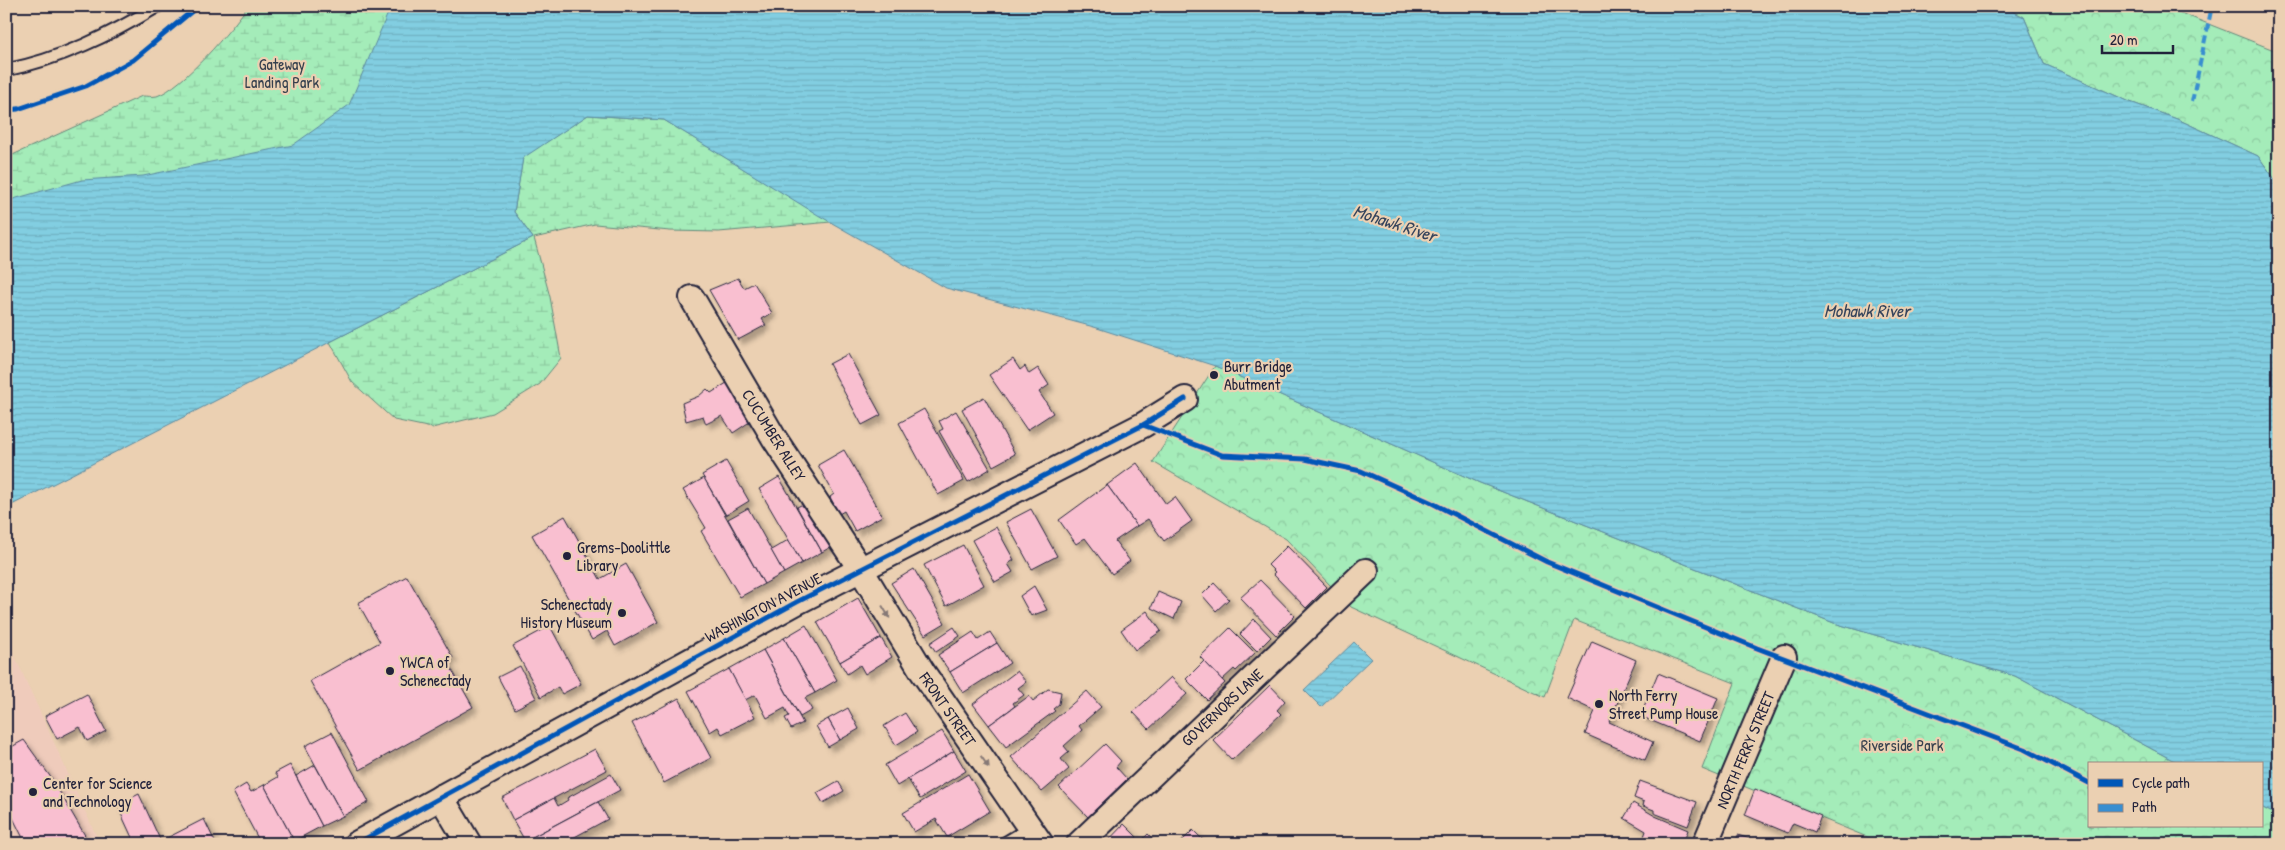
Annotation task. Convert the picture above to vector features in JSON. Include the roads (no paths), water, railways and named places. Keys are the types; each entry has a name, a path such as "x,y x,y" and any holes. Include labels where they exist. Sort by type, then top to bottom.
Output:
{"street":[{"name":"CUCUMBER ALLEY","path":"692,298 774,438 861,570"},
{"name":"WASHINGTON AVENUE","path":"356,844 790,606 1143,425 1185,399"},
{"name":"FRONT STREET","path":"861,570 922,671 1035,836"},
{"name":"GOVERNORS LANE","path":"1078,844 1366,571"},
{"name":"NORTH FERRY STREET","path":"1705,844 1784,657"},
{"path":"441,797 469,844"}],"lane":[{"path":"6,70 35,64 71,51 120,29 158,6"},
{"path":"1003,844 1035,836"}],"water":[{"name":"Mohawk River","path":"391,6 2002,6 2024,17 2044,64 2130,102 2177,119 2258,156 2279,185 2279,816 2262,808 2262,762 2176,762 2015,676 1834,623 1480,483 1215,366 1094,327 946,288 818,215 664,120 588,115 523,158 514,212 533,238 6,508 6,201 82,180 143,176 293,145 349,105"},
{"path":"1354,642 1371,659 1321,707 1304,690"}],"place":[{"name":"Burr Bridge Abutment","path":"1214,375"},
{"name":"Grems-Doolittle Library","path":"567,556"},
{"name":"Schenectady History Museum","path":"622,613"},
{"name":"YWCA of Schenectady","path":"390,671"},
{"name":"North Ferry Street Pump House","path":"1599,704"},
{"name":"Center for Science and Technology","path":"33,792"}],"park label":[{"name":"Gateway Landing Park","path":"282,73"},
{"name":"Riverside Park","path":"1902,745"}]}
